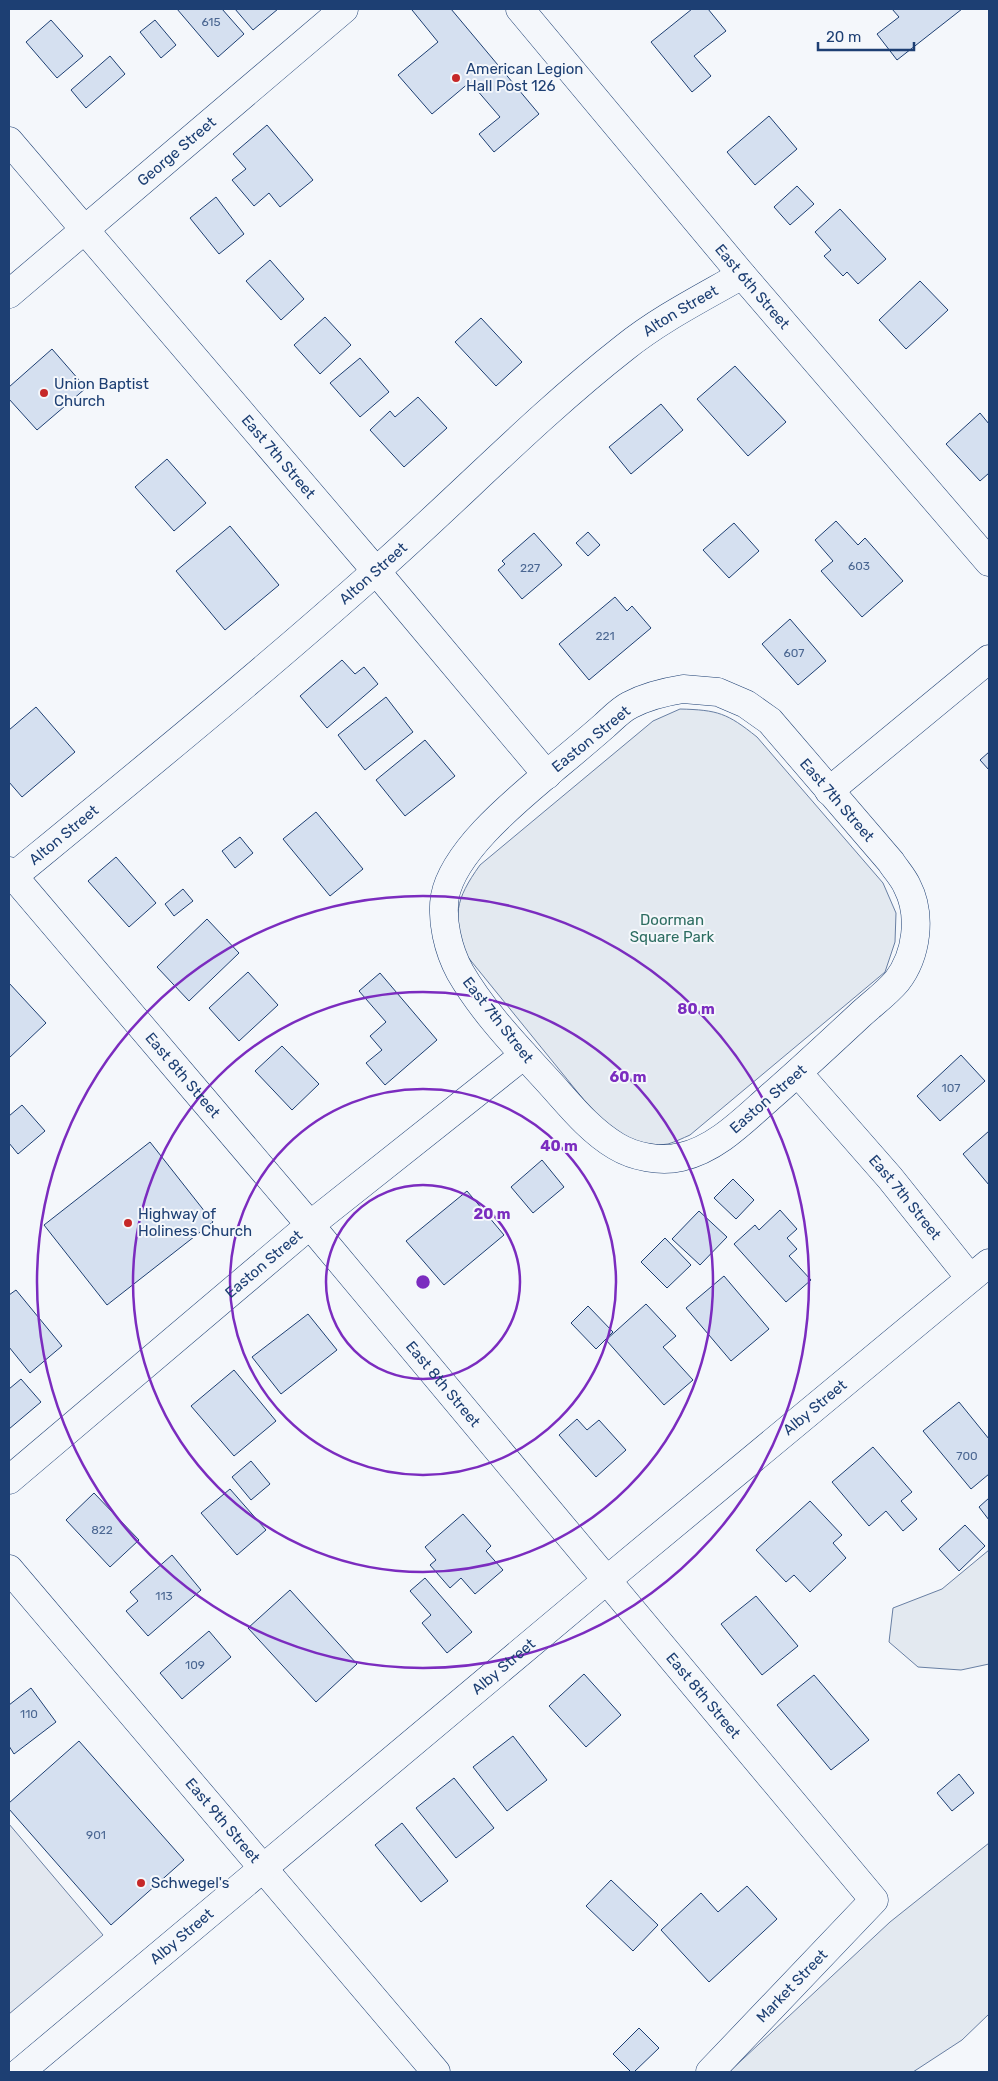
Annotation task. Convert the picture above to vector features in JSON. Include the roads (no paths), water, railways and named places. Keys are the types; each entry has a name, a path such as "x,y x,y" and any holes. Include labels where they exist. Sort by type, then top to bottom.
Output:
{"street":[{"name":"George Street","path":"9,294 85,231 198,131 344,9"},
{"name":"East 6th Street","path":"520,9 742,275 989,562"},
{"name":"East 7th Street","path":"9,141 376,571 547,775"},
{"name":"Alton Street","path":"10,876 224,703 376,571 556,404 625,347 665,319 742,275"},
{"path":"830,791 989,659"},
{"name":"Easton Street","path":"468,852 492,825 626,707 654,694 683,689 718,692 740,702"},
{"name":"East 7th Street","path":"740,702 770,721 891,862 908,887 916,913"},
{"name":"East 7th Street","path":"468,852 452,875 445,899 444,917 452,954 460,972 491,1015 524,1055 562,1096"},
{"name":"East 8th Street","path":"10,876 310,1225 608,1579 874,1900"},
{"name":"Easton Street","path":"562,1096 599,1134 632,1154 663,1159 678,1158 694,1153 728,1134 798,1073 897,981 908,962 916,935 916,913"},
{"name":"Easton Street","path":"9,1480 310,1225 524,1055"},
{"name":"East 7th Street","path":"798,1073 890,1178 980,1270"},
{"name":"Alby Street","path":"20,2072 980,1270"},
{"name":"East 9th Street","path":"9,1569 436,2072"},
{"name":"Market Street","path":"710,2072 874,1900"}],"place":[{"name":"American Legion Hall Post 126","path":"456,78"},
{"name":"Union Baptist Church","path":"44,393"},
{"name":"Highway of Holiness Church","path":"128,1223"},
{"name":"Schwegel's","path":"141,1883"}],"park label":[{"name":"Doorman Square Park","path":"672,928"}]}
